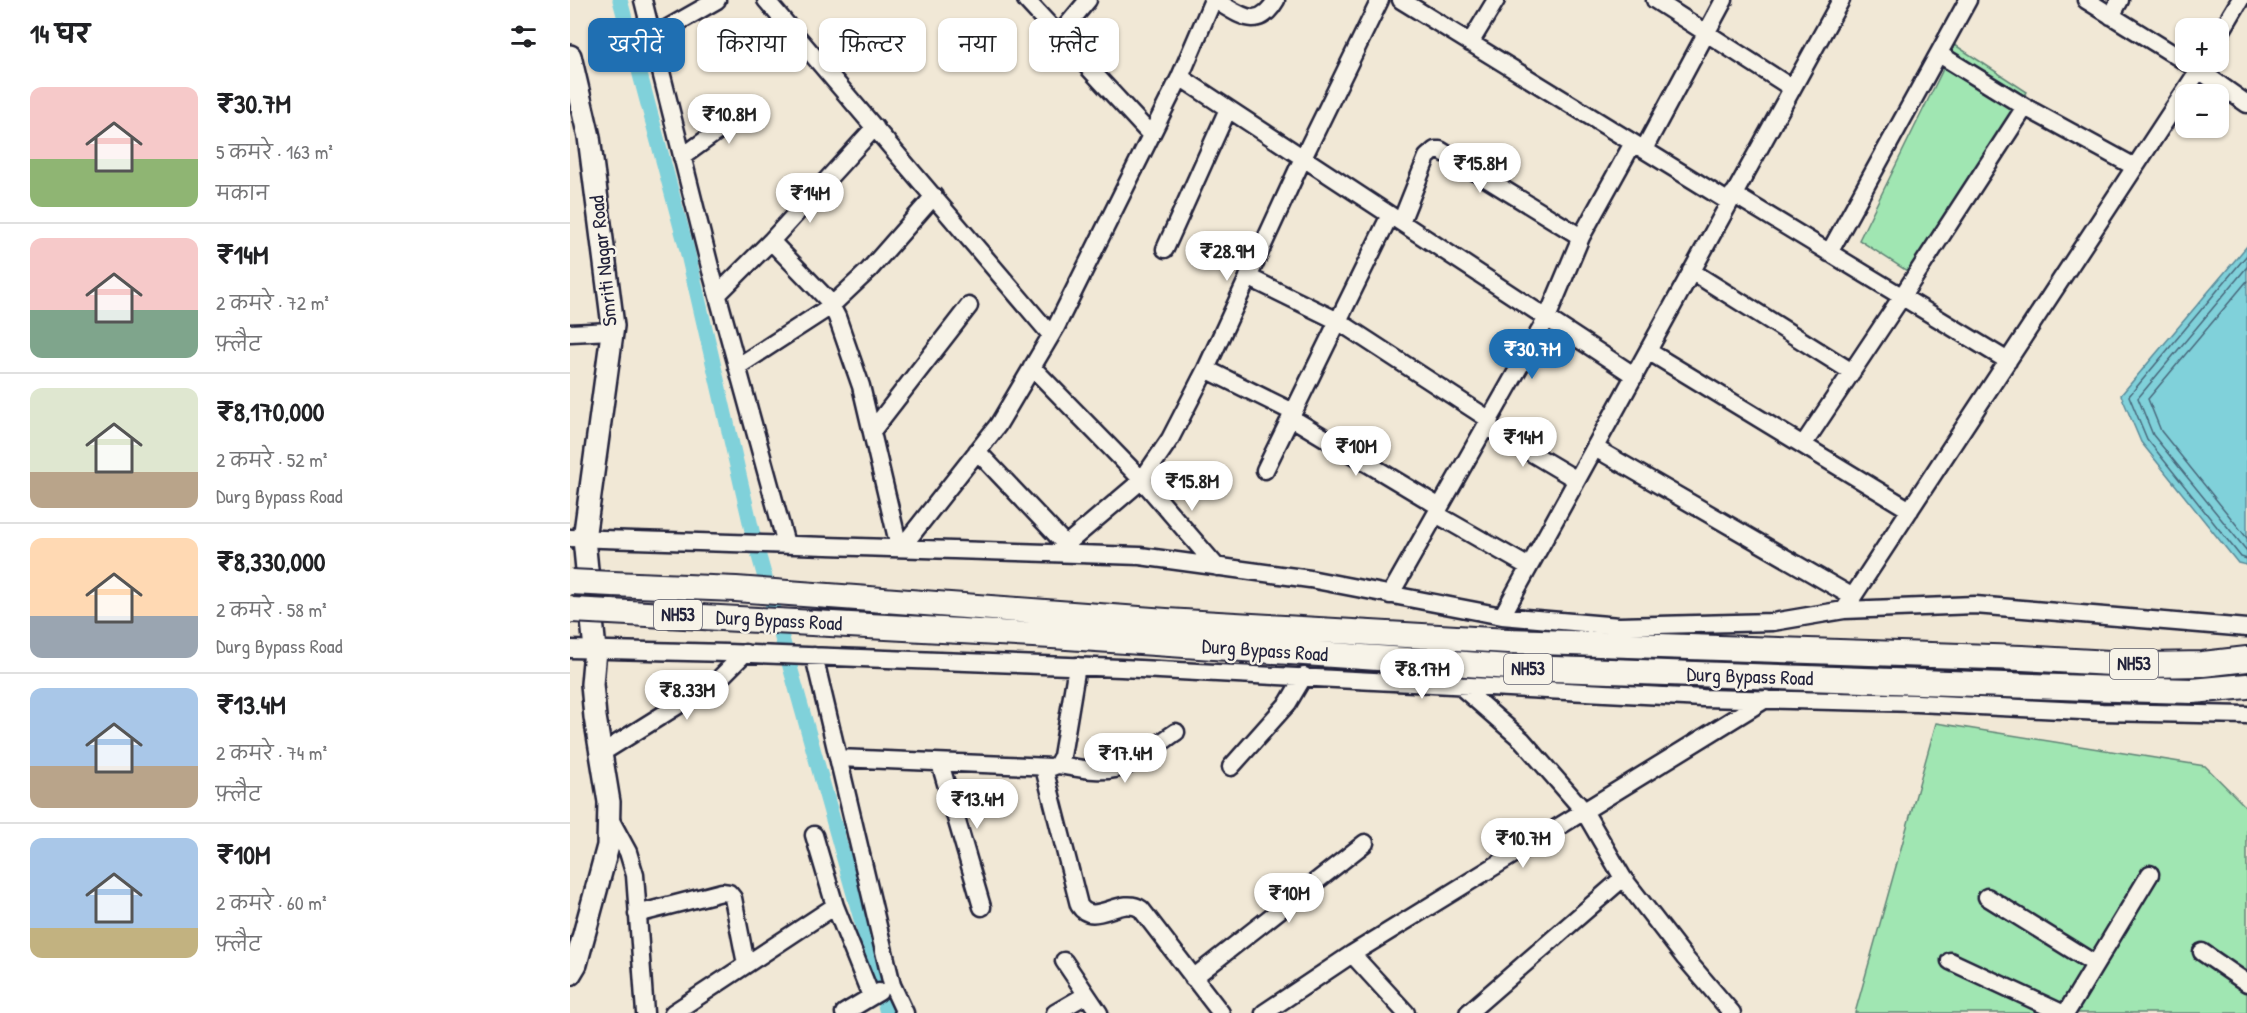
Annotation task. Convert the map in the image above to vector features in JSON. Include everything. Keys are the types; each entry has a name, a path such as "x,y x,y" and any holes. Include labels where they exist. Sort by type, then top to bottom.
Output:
{"highway":[{"name":"Durg Bypass Road","path":"571,582 802,593 1166,621 1508,641 2022,658 2147,665 2203,664 2247,659"},
{"name":"Durg Bypass Road","path":"571,610 1052,636 1525,669 2138,690 2193,691 2247,686"}],"main road":[{"name":"Smriti Nagar Road","path":"570,56 573,77 589,137 612,331 577,538 595,650 592,684 600,754 609,802 608,846 574,948 576,964 570,974"}],"street":[{"path":"643,0 647,18"},
{"path":"685,18 717,0"},
{"path":"766,0 1051,335"},
{"path":"1026,0 1043,18"},
{"path":"1073,18 1088,0"},
{"path":"900,547 998,424 1051,335 1179,77 1214,0 1250,19 1257,19 1267,14 1276,0"},
{"path":"1061,549 1142,480 1170,439 1206,369 1303,158 1380,0"},
{"path":"1401,0 1638,146 1829,253 2008,361"},
{"path":"1470,43 1496,0"},
{"path":"1655,0 1792,88"},
{"path":"1390,594 1547,318 1581,237 1724,0"},
{"path":"1829,253 1968,0"},
{"path":"2086,0 2175,52"},
{"path":"2111,16 2120,0"},
{"path":"2229,18 2240,0"},
{"path":"1502,616 1792,88 1836,2"},
{"path":"1939,54 2025,107 2135,167"},
{"path":"661,72 737,367 786,544"},
{"path":"1093,72 1150,134"},
{"path":"1848,604 2197,72"},
{"path":"2208,72 2247,104"},
{"path":"1179,77 1635,376"},
{"path":"682,157 755,104"},
{"path":"1803,445 2025,107"},
{"path":"1165,249 1228,109"},
{"path":"718,294 771,241 875,127"},
{"path":"1264,470 1338,321 1396,219 1427,157 1435,150 1440,150 1581,237"},
{"path":"737,367 831,306 869,270 934,196"},
{"path":"771,241 814,285 837,316 861,386 900,547"},
{"path":"1691,271 1852,372"},
{"path":"1248,278 1338,321 1488,423 1577,480"},
{"path":"872,431 969,306"},
{"path":"570,333 612,331"},
{"path":"1648,351 1910,510"},
{"path":"1032,367 1142,480 1217,567"},
{"path":"1206,369 1291,415 1529,567"},
{"path":"1595,448 1848,604"},
{"path":"977,451 1061,549"},
{"path":"577,538 1061,549 1140,556 1310,579 1502,616 1619,626 1773,622 1848,604 1975,605 2247,628"},
{"path":"570,649 745,653 1077,666 1703,698 2247,715"},
{"path":"600,754 717,681 745,653"},
{"path":"814,656 892,985 905,1013"},
{"path":"1051,766 1062,756 1077,666"},
{"path":"1231,767 1288,703 1304,676"},
{"path":"1459,685 1522,740 1584,811 1623,878 1685,958 1732,1013"},
{"path":"1264,1013 1352,954 1766,699"},
{"path":"838,758 1115,769 1126,765 1176,732"},
{"path":"940,763 982,907"},
{"path":"1051,766 1079,905 1082,910 1091,914 1119,906 1135,905 1141,909 1221,1013"},
{"path":"609,816 633,864 645,1013"},
{"path":"814,834 835,906 871,996"},
{"path":"1193,978 1365,843"},
{"path":"1950,961 2064,1013 2150,874"},
{"path":"1468,1013 1623,878"},
{"path":"637,914 722,892 729,893 733,898 746,964"},
{"path":"1987,897 2095,964"},
{"path":"673,1013 835,906"},
{"path":"2202,952 2247,983"},
{"path":"1352,954 1406,1013"},
{"path":"1064,961 1099,1013"},
{"path":"844,1013 892,985"},
{"path":"1055,1013 1086,995"}],"green space":[{"path":"1955,45 2027,92 1910,273 1859,240"},
{"path":"1936,723 2205,766 2247,808 2247,1013 1855,1013"}],"water":[{"path":"2247,246 2247,565 2238,563 2141,442 2121,395"}],"waterway":[{"path":"620,0 686,246 753,535 880,987"},
{"path":"883,997 887,1013"}]}
